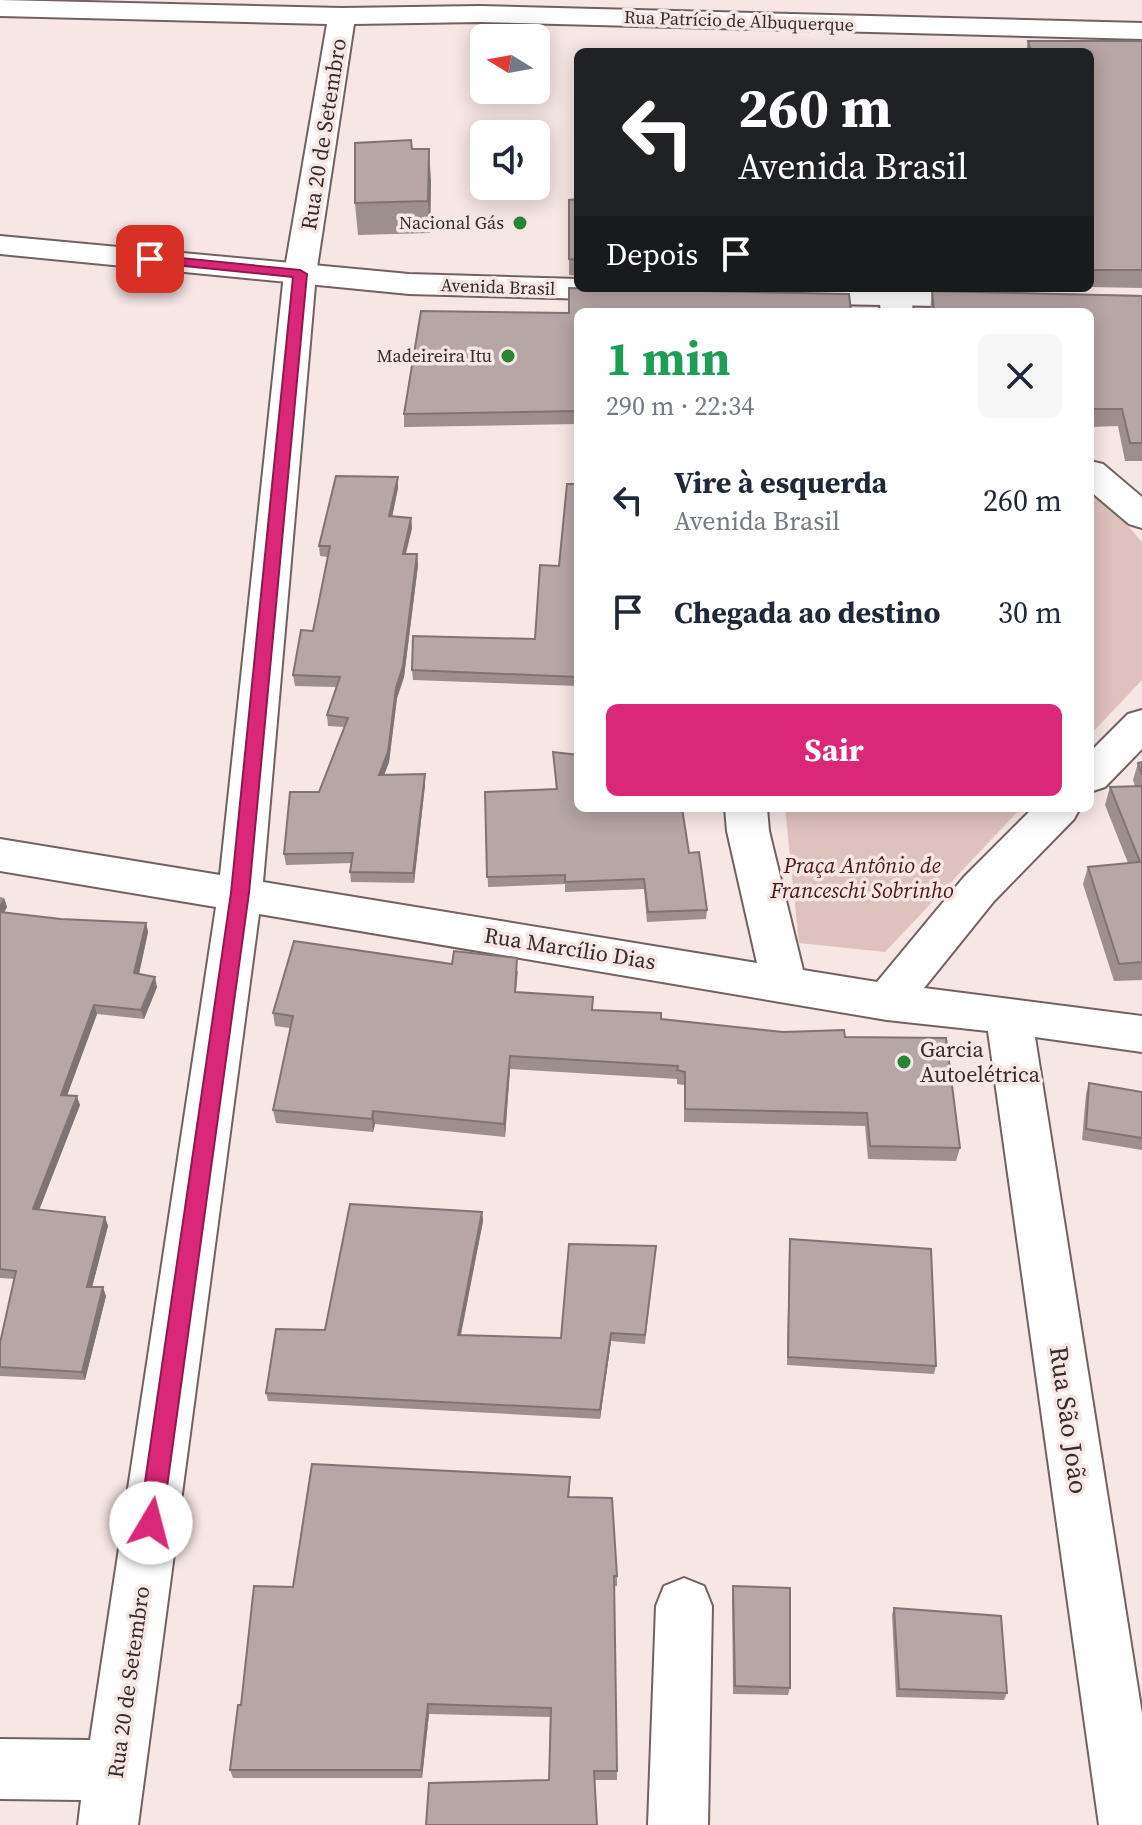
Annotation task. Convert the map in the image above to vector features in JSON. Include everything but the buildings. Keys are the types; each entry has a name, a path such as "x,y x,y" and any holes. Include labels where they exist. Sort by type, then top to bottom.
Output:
{"street":[{"name":"Rua Patrício de Albuquerque","path":"0,8 342,16 480,14 1142,31"},
{"name":"Rua 20 de Setembro","path":"112,1798 240,893 300,274 342,16"},
{"path":"857,24 860,48"},
{"name":"Avenida Brasil","path":"0,245 409,284 574,289"},
{"path":"737,292 895,298 1018,297"},
{"path":"1094,475 1142,516"},
{"path":"1094,773 1142,724"},
{"path":"746,812 748,831 784,984"},
{"path":"887,1002 979,889 1055,812"},
{"name":"Rua Marcílio Dias","path":"0,855 887,1002 1142,1034"},
{"name":"Rua São João","path":"1009,1015 1129,1825"},
{"path":"678,1825 684,1606"},
{"path":"0,1769 112,1798"}],"green space":[{"path":"1094,492 1102,496 1142,542 1142,680 1094,731"},
{"name":"Praça Antônio de Franceschi Sobrinho","path":"785,812 1017,812 885,952 799,943"}],"place":[{"name":"Nacional Gás","path":"520,223"},
{"name":"Madeireira Itu","path":"508,356"},
{"name":"Garcia Autoelétrica","path":"904,1062"}],"route":[{"path":"150,259 300,274 240,893 151,1523"}]}
